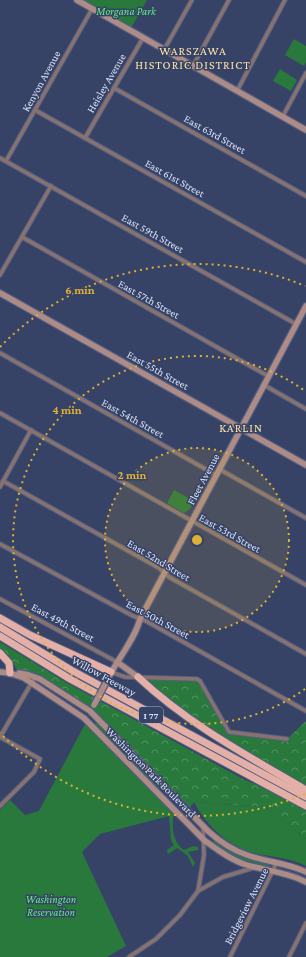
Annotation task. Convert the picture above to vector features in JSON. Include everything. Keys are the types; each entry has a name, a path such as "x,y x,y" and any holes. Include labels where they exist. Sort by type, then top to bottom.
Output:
{"highway":[{"path":"0,618 30,635 110,675"},
{"name":"Willow Freeway","path":"0,627 71,670 292,791 306,797"},
{"name":"Willow Freeway","path":"0,636 70,679 306,806"},
{"path":"0,653 9,663 10,673"},
{"path":"138,678 159,697 187,718 306,790"}],"street":[{"path":"77,0 306,130"},
{"path":"164,50 192,0"},
{"path":"193,66 229,0"},
{"path":"236,90 285,0"},
{"name":"Kenyon Avenue","path":"6,161 92,9"},
{"name":"Heisley Avenue","path":"85,138 143,38"},
{"path":"283,116 306,73"},
{"name":"East 63rd Street","path":"114,88 306,196"},
{"name":"East 61st Street","path":"35,110 306,262"},
{"name":"East 59th Street","path":"0,158 296,324"},
{"path":"0,275 51,186"},
{"name":"East 57th Street","path":"22,237 268,376"},
{"name":"East 55th Street","path":"0,293 306,465"},
{"name":"Fleet Avenue","path":"84,718 94,705 117,662 123,646 140,619 306,306"},
{"name":"East 54th Street","path":"0,353 218,472 306,518"},
{"path":"264,385 306,409"},
{"name":"East 53rd Street","path":"0,413 306,585"},
{"path":"0,487 31,430"},
{"name":"East 52nd Street","path":"3,481 306,654"},
{"name":"East 50th Street","path":"0,544 140,619 306,711"},
{"name":"East 49th Street","path":"0,599 117,662"},
{"path":"117,662 138,678"},
{"path":"0,672 26,674 35,677 0,737 40,759 34,772 0,806"},
{"name":"Washington Park Boulevard","path":"10,673 18,675 31,682 84,718 204,840 227,857 255,867 295,876 306,882"},
{"path":"110,675 125,678 197,679 200,681 229,732 287,739"},
{"name":"Washington Park Boulevard","path":"35,677 90,711 203,826 219,840 237,852 277,862 306,872"},
{"name":"Washington Park Boulevard","path":"198,891 204,856 203,826"},
{"name":"Bridgeview Avenue","path":"230,957 274,871 277,862"},
{"name":"Washington Park Boulevard","path":"131,957 156,939 180,916 198,891 223,877 255,867"},
{"path":"288,957 306,923"}],"green space":[{"name":"Morgana Park","path":"81,0 147,0 131,28"},
{"path":"294,39 306,46 306,62 304,66 285,55"},
{"path":"280,69 297,80 291,91 273,81"},
{"path":"174,490 194,501 190,509 184,513 167,503"},
{"path":"0,642 67,683 243,779 306,806 306,839 266,807 194,802 188,810 95,716 28,672 17,670 12,661 0,650"},
{"path":"138,678 200,681 229,732 287,739 306,721 306,790 187,718"},
{"path":"97,722 162,787 159,790 96,727 95,723"},
{"name":"Washington Reservation","path":"85,724 174,814 173,829 177,843 184,850 193,846 198,847 198,850 188,852 195,863 193,867 188,856 177,848 168,854 167,850 174,845 171,840 169,816 100,834 82,852 126,946 107,957 0,957 0,810 10,800 25,815 39,811"},
{"path":"194,802 266,807 306,839 306,866 288,859 258,854 238,847 220,835 213,828"},
{"path":"215,840 238,854 270,865 268,867 238,858 225,852 212,843"}],"district":[{"name":"WARSZAWA HISTORIC DISTRICT","path":"193,58"},
{"name":"KARLIN","path":"241,428"}]}
